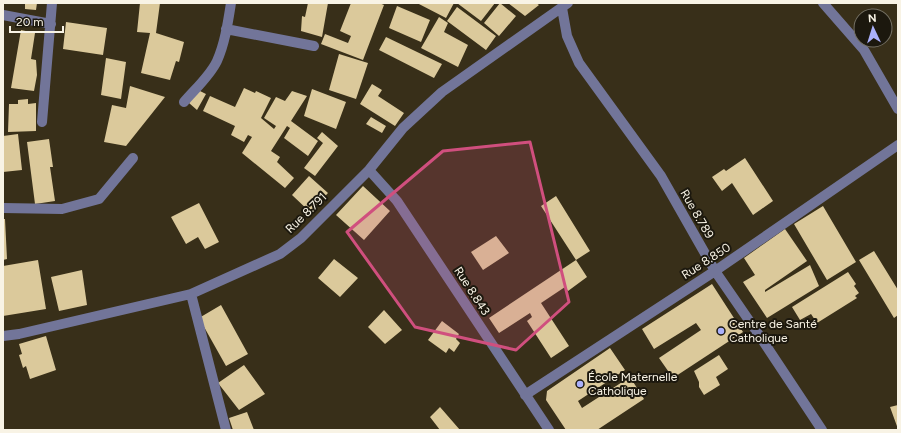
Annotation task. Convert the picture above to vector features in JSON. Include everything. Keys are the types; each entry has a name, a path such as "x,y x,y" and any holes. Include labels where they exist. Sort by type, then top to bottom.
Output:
{"street":[{"path":"42,122 52,3"},
{"path":"184,102 204,80 217,61 226,29 231,3"},
{"path":"823,3 864,50 898,109"},
{"name":"Rue 8.791","path":"3,336 19,334 190,294 280,254 301,238 369,170 403,128 442,92 565,5"},
{"name":"Rue 8.789","path":"565,5 567,36 579,63 661,176 715,271 758,332 822,430"},
{"path":"3,15 51,24"},
{"path":"226,29 314,46"},
{"name":"Rue 8.850","path":"525,395 715,271 898,145"},
{"path":"3,208 62,209 98,199 133,158"},
{"name":"Rue 8.843","path":"369,170 398,201 549,430"},
{"path":"190,294 226,430"}],"highlighted area":[{"path":"530,142 569,302 516,350 415,327 347,232 443,151"}],"building":[{"path":"25,3 37,3 36,10 25,9"},
{"path":"140,3 160,3 156,33 184,42 179,62 176,61 170,80 141,73 150,33 137,32"},
{"path":"308,3 328,3 322,37 301,31 302,16 305,17"},
{"path":"351,3 379,3 384,5 363,60 321,44 325,34 348,43 351,36 340,31"},
{"path":"417,3 454,3 446,18"},
{"path":"457,3 495,3 481,21"},
{"path":"500,3 516,16 499,36 484,23"},
{"path":"508,3 536,3 539,5 525,16"},
{"path":"397,6 430,20 421,42 389,28"},
{"path":"457,7 496,36 486,50 447,21"},
{"path":"439,17 448,23 444,32 468,45 458,67 421,48"},
{"path":"66,22 107,28 103,55 63,49"},
{"path":"21,30 35,33 31,59 36,60 37,75 34,91 11,88"},
{"path":"386,37 442,64 434,78 379,50"},
{"path":"339,54 368,63 356,99 329,90"},
{"path":"106,58 126,62 121,99 101,95"},
{"path":"372,84 382,90 378,96 404,113 395,126 360,104"},
{"path":"130,86 165,97 126,146 104,142 112,105 126,108"},
{"path":"244,88 255,93 256,91 271,98 261,118 274,129 276,126 264,118 276,97 285,101 292,91 307,96 291,121 318,141 308,156 284,138 290,128 287,126 271,151 280,157 277,162 294,178 285,188 242,153 252,137 248,135 244,142 231,135 235,126 203,111 210,96 235,107"},
{"path":"196,89 206,94 197,110 189,103"},
{"path":"312,89 346,102 336,129 304,116"},
{"path":"28,99 28,104 36,103 36,131 8,132 9,104 18,104 18,100"},
{"path":"371,117 386,126 382,133 366,124"},
{"path":"322,132 338,146 315,176 304,168 323,143 317,138"},
{"path":"18,134 22,170 3,172 3,136"},
{"path":"49,139 53,167 50,167 55,201 35,204 27,142"},
{"path":"745,158 773,201 753,215 732,183 722,191 712,177 724,169 726,171"},
{"path":"309,176 328,193 310,212 292,195"},
{"path":"363,186 390,211 364,240 336,215"},
{"path":"556,196 590,251 576,260 541,206"},
{"path":"199,203 219,242 205,249 198,237 186,244 171,217"},
{"path":"823,206 856,262 827,280 794,224"},
{"path":"3,219 5,219 7,259 3,260"},
{"path":"785,229 807,261 765,290 765,292 810,265 819,286 767,318 743,282 755,275 744,258"},
{"path":"496,236 509,253 483,270 471,252"},
{"path":"874,251 898,290 898,315 894,318 859,260"},
{"path":"334,259 358,278 340,297 318,278"},
{"path":"38,260 46,309 3,316 3,266"},
{"path":"576,260 587,277 568,291 565,287 541,303 569,346 551,358 527,321 532,317 530,313 499,333 489,318"},
{"path":"82,270 87,305 59,311 51,277"},
{"path":"848,272 856,284 854,286 859,293 855,296 857,298 817,323 811,314 800,320 792,307"},
{"name":"Centre de Santé Catholique","path":"712,284 743,332 673,378 659,358 701,330 696,323 654,349 642,329"},
{"path":"221,305 248,354 226,366 199,318"},
{"path":"384,310 402,330 385,344 368,327"},
{"path":"442,321 459,334 456,339 460,343 454,352 449,348 446,353 428,340"},
{"path":"46,336 56,370 30,379 26,366 23,368 19,355 22,354 19,344"},
{"name":"École Maternelle Catholique","path":"610,348 625,370 578,401 582,408 630,377 644,399 597,430 566,430 546,400 547,391"},
{"path":"719,355 728,369 716,377 720,385 704,395 699,387 699,382 694,371"},
{"path":"244,365 265,394 239,410 218,383"},
{"path":"898,405 898,429 890,407"},
{"path":"440,407 460,430 440,430 430,417"},
{"path":"247,412 254,430 233,430 229,418"}],"place":[{"name":"Centre de Santé Catholique","path":"721,331"},
{"name":"École Maternelle Catholique","path":"580,384"}]}
